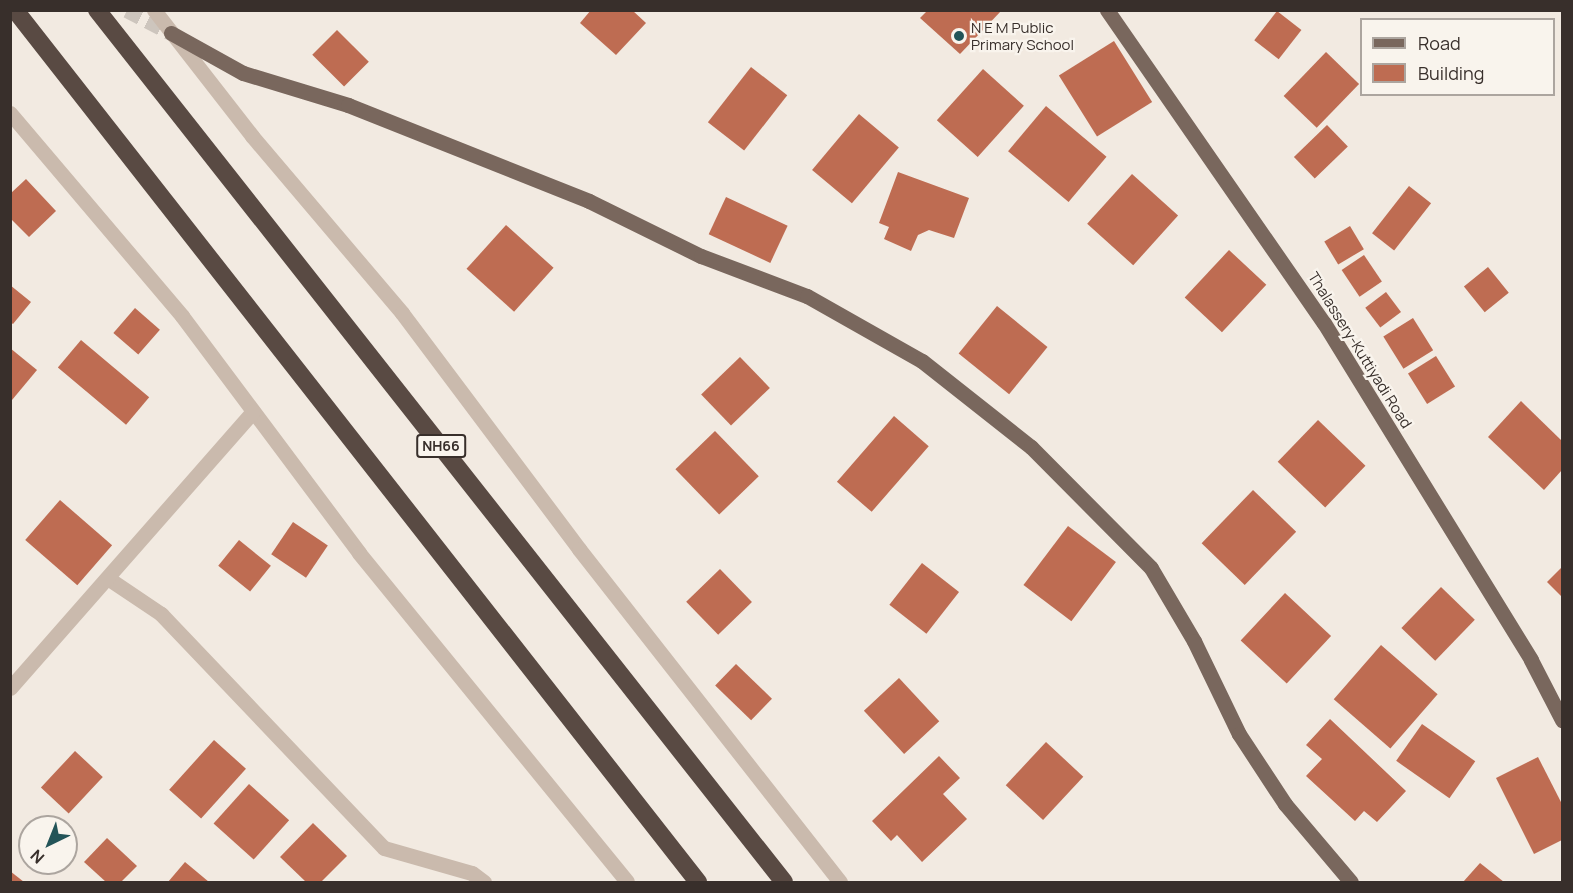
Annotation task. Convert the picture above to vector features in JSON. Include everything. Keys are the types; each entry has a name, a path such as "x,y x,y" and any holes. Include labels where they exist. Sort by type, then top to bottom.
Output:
{"highway":[{"path":"15,10 698,882"},
{"name":"NH66","path":"97,10 784,882"}],"main road":[{"name":"Thalassery-Kuttiyadi Road","path":"1107,10 1324,323 1531,660 1563,720"},
{"path":"171,33 243,73 348,105 589,201 700,256 807,297 922,361 1031,447 1151,568 1194,641 1239,734 1285,804 1352,882"}],"street":[{"path":"154,10 402,313 579,549 840,882"},
{"path":"13,124 182,316 359,553 627,882"},
{"path":"10,688 110,579 253,411"},
{"path":"110,579 160,614 384,848 472,873 484,882"}],"building":[{"path":"591,10 632,10 646,23 616,55 580,23"},
{"name":"N E M Public Primary School","path":"928,10 1002,10 960,54 920,18"},
{"path":"1277,11 1301,30 1279,59 1254,40"},
{"path":"337,30 369,62 344,87 312,55"},
{"path":"1114,41 1152,102 1097,137 1059,75"},
{"path":"1326,52 1359,84 1317,128 1284,96"},
{"path":"751,67 787,95 744,150 708,122"},
{"path":"983,69 1024,106 978,157 937,120"},
{"path":"1046,106 1107,157 1069,202 1008,151"},
{"path":"859,114 899,147 852,203 812,170"},
{"path":"1327,125 1348,147 1315,179 1294,157"},
{"path":"898,172 969,198 954,238 929,230 918,235 911,251 884,239 889,227 879,223"},
{"path":"1132,174 1178,215 1133,265 1087,224"},
{"path":"26,179 56,211 29,237 10,218 10,194"},
{"path":"1409,186 1431,203 1394,251 1372,233"},
{"path":"726,197 788,226 770,263 709,234"},
{"path":"506,225 554,268 514,312 467,269"},
{"path":"1350,226 1364,249 1338,265 1324,241"},
{"path":"1229,250 1266,285 1222,332 1185,298"},
{"path":"1364,255 1382,282 1360,297 1342,270"},
{"path":"1488,267 1509,293 1485,312 1464,287"},
{"path":"10,285 31,302 13,324 10,322"},
{"path":"1386,292 1401,312 1380,328 1365,308"},
{"path":"997,306 1048,347 1009,394 959,353"},
{"path":"135,308 160,330 138,355 113,333"},
{"path":"1413,318 1433,350 1403,369 1383,337"},
{"path":"81,340 149,397 126,425 58,368"},
{"path":"10,348 37,370 12,400 10,398"},
{"path":"1436,356 1455,387 1427,404 1408,373"},
{"path":"740,357 770,388 731,425 701,395"},
{"path":"1521,401 1562,441 1562,470 1544,490 1488,437"},
{"path":"894,416 929,446 872,512 837,482"},
{"path":"1318,420 1365,466 1325,508 1278,462"},
{"path":"715,431 759,476 719,515 675,469"},
{"path":"1253,490 1296,532 1245,585 1202,543"},
{"path":"60,500 112,545 77,585 25,540"},
{"path":"293,522 328,545 306,578 271,554"},
{"path":"1068,526 1116,562 1071,621 1023,585"},
{"path":"239,540 271,566 250,591 218,566"},
{"path":"922,563 959,592 926,634 889,605"},
{"path":"1562,567 1562,597 1547,582"},
{"path":"720,569 752,602 718,635 686,602"},
{"path":"1441,587 1475,620 1435,661 1401,628"},
{"path":"1285,593 1331,636 1287,684 1241,641"},
{"path":"1381,645 1438,694 1390,749 1334,699"},
{"path":"736,664 772,699 751,720 715,686"},
{"path":"899,678 939,721 904,754 864,711"},
{"path":"1330,719 1406,791 1377,822 1364,811 1355,821 1306,776 1322,759 1306,745"},
{"path":"1422,724 1475,761 1449,798 1396,761"},
{"path":"214,740 246,769 201,819 169,790"},
{"path":"1046,742 1083,777 1043,820 1006,785"},
{"path":"75,751 103,777 69,813 41,788"},
{"path":"939,756 960,778 943,794 967,819 922,862 897,835 891,841 872,821"},
{"path":"1538,757 1562,804 1562,840 1534,854 1496,778"},
{"path":"249,784 289,820 254,860 214,823"},
{"path":"313,823 347,856 321,882 306,882 280,857"},
{"path":"107,838 137,866 121,882 106,882 84,862"},
{"path":"185,862 209,882 168,882"},
{"path":"1480,863 1504,882 1463,882"},
{"path":"10,871 24,882 10,882"}],"tunnel":[{"path":"127,10 171,33"}],"place":[{"name":"N E M Public Primary School","path":"959,36"}]}
